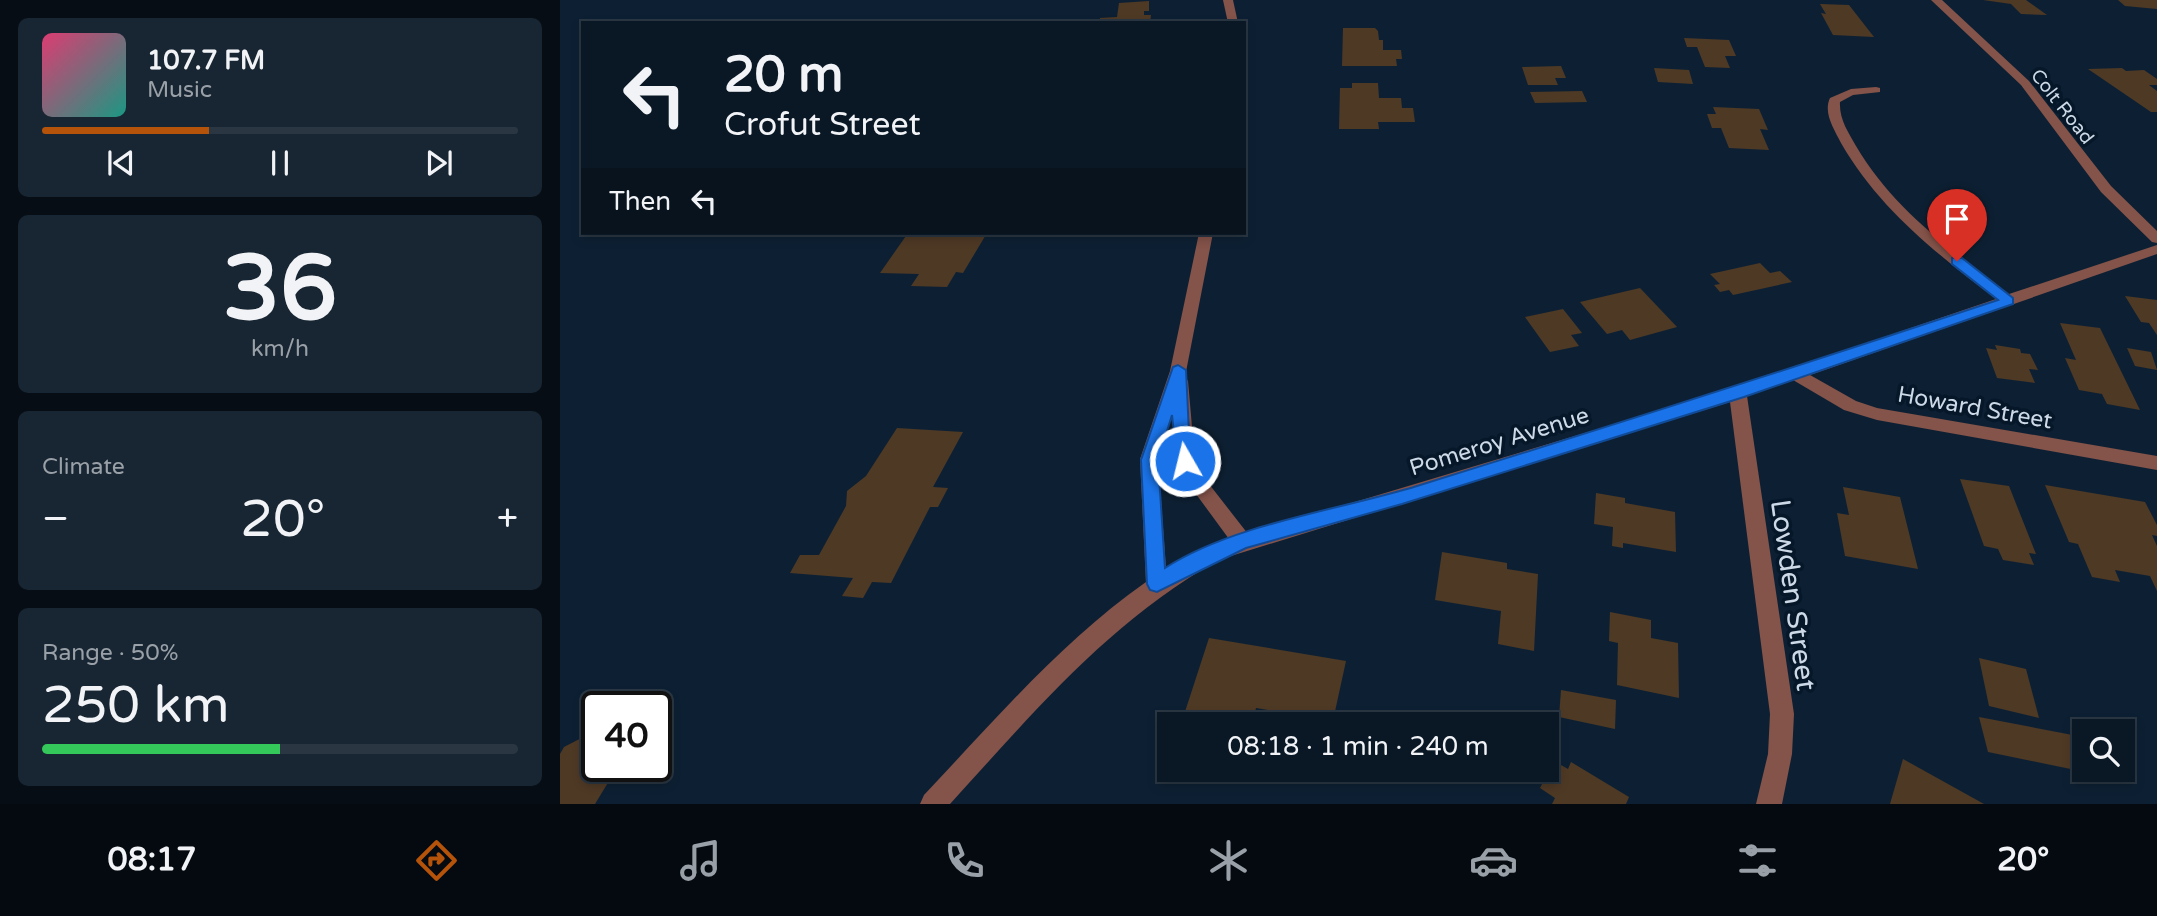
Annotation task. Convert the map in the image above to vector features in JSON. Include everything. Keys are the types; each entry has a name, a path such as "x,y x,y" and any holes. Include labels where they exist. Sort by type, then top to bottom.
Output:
{"street":[{"path":"1228,0 1233,21"},
{"name":"Colt Road","path":"1936,0 2025,83 2106,189 2157,239"},
{"path":"1876,90 1851,92 1835,100 1833,111 1856,160 1902,214 2008,301"},
{"path":"1157,584 1149,460 1178,370 1206,235"},
{"name":"Pomeroy Avenue","path":"933,804 1117,614 1178,570 1242,541 1402,497 1738,393 2157,249"},
{"path":"1178,370 1185,461 1194,479 1242,541"},
{"name":"Howard Street","path":"1794,373 1842,402 1877,414 2157,463"},
{"name":"Lowden Street","path":"1738,393 1782,714 1780,754 1769,804"}],"building":[{"path":"1983,0 2026,0 2047,15 2021,14 2011,4"},
{"path":"2118,0 2157,0 2157,9 2125,6"},
{"path":"1149,1 1149,11 1144,11 1144,15 1151,15 1150,21 1099,21 1100,18 1117,17 1119,3"},
{"path":"1820,4 1849,5 1874,37 1833,35 1821,13 1826,14"},
{"path":"1343,28 1375,28 1379,40 1383,40 1383,50 1401,50 1402,59 1396,59 1397,66 1342,66"},
{"path":"1684,38 1729,40 1736,56 1725,56 1730,68 1705,67 1697,47 1687,47"},
{"path":"1561,66 1566,78 1555,78 1558,85 1528,85 1522,67"},
{"path":"1654,68 1689,70 1693,84 1658,82"},
{"path":"2122,68 2126,71 2144,70 2157,79 2157,85 2149,85 2157,91 2157,112 2151,112 2088,69"},
{"path":"1352,83 1378,83 1379,98 1401,98 1402,108 1413,108 1415,122 1378,122 1379,129 1339,129 1340,88 1352,88"},
{"path":"1582,91 1587,102 1535,103 1530,92"},
{"path":"1713,107 1759,109 1768,130 1760,129 1769,150 1729,148 1721,128 1712,128 1707,114 1716,114"},
{"path":"907,235 986,235 963,273 956,272 947,287 911,286 919,274 880,273"},
{"path":"1760,263 1770,273 1780,271 1792,282 1733,295 1729,290 1720,292 1714,285 1720,284 1710,274"},
{"path":"1640,288 1677,327 1630,340 1622,330 1607,334 1580,302"},
{"path":"2125,296 2157,300 2157,335 2149,323 2141,322"},
{"path":"1563,309 1582,333 1571,335 1579,346 1550,352 1525,317"},
{"path":"2060,323 2100,328 2140,410 2107,404 2102,394 2079,390 2065,358 2076,360"},
{"path":"1995,345 2020,349 2021,353 2030,354 2038,370 2029,369 2035,383 1997,378 1986,348 1997,350"},
{"path":"2127,348 2151,352 2157,370 2135,366"},
{"path":"897,428 963,432 933,487 948,488 938,507 930,507 891,583 872,582 863,598 842,596 853,578 790,573 800,555 819,555 846,506 847,491 866,476"},
{"path":"1960,479 2009,486 2036,554 2029,553 2034,565 2003,560 1998,549 1984,546"},
{"path":"2045,485 2145,502 2157,525 2157,536 2152,535 2157,546 2157,591 2150,576 2115,570 2120,582 2092,577 2078,544 2069,542"},
{"path":"1843,487 1900,497 1918,569 1845,556 1837,513 1849,515"},
{"path":"1596,493 1625,498 1625,503 1675,512 1676,552 1623,543 1623,548 1612,546 1613,527 1594,524"},
{"path":"1442,552 1507,563 1507,569 1538,574 1534,651 1498,644 1501,611 1435,600"},
{"path":"1610,612 1651,620 1651,638 1678,643 1679,698 1617,685 1618,643 1609,641"},
{"path":"1209,638 1346,661 1335,712 1267,712 1256,708 1255,712 1185,712"},
{"path":"1979,658 2026,669 2039,718 1989,706"},
{"path":"1561,690 1616,700 1615,729 1559,717"},
{"path":"1979,717 2072,735 2072,769 1988,752"},
{"path":"581,738 581,782 608,782 595,804 560,804 560,754 564,747"},
{"path":"1903,759 1984,804 1890,804"},
{"path":"1571,762 1629,797 1626,804 1552,804 1555,798 1540,788 1543,782 1559,782 1559,764 1568,769"}],"route":[{"path":"1185,461 1178,370 1153,440 1149,460 1157,584 1178,570 1242,541 1402,497 1738,393 2008,301 1957,261"}]}
